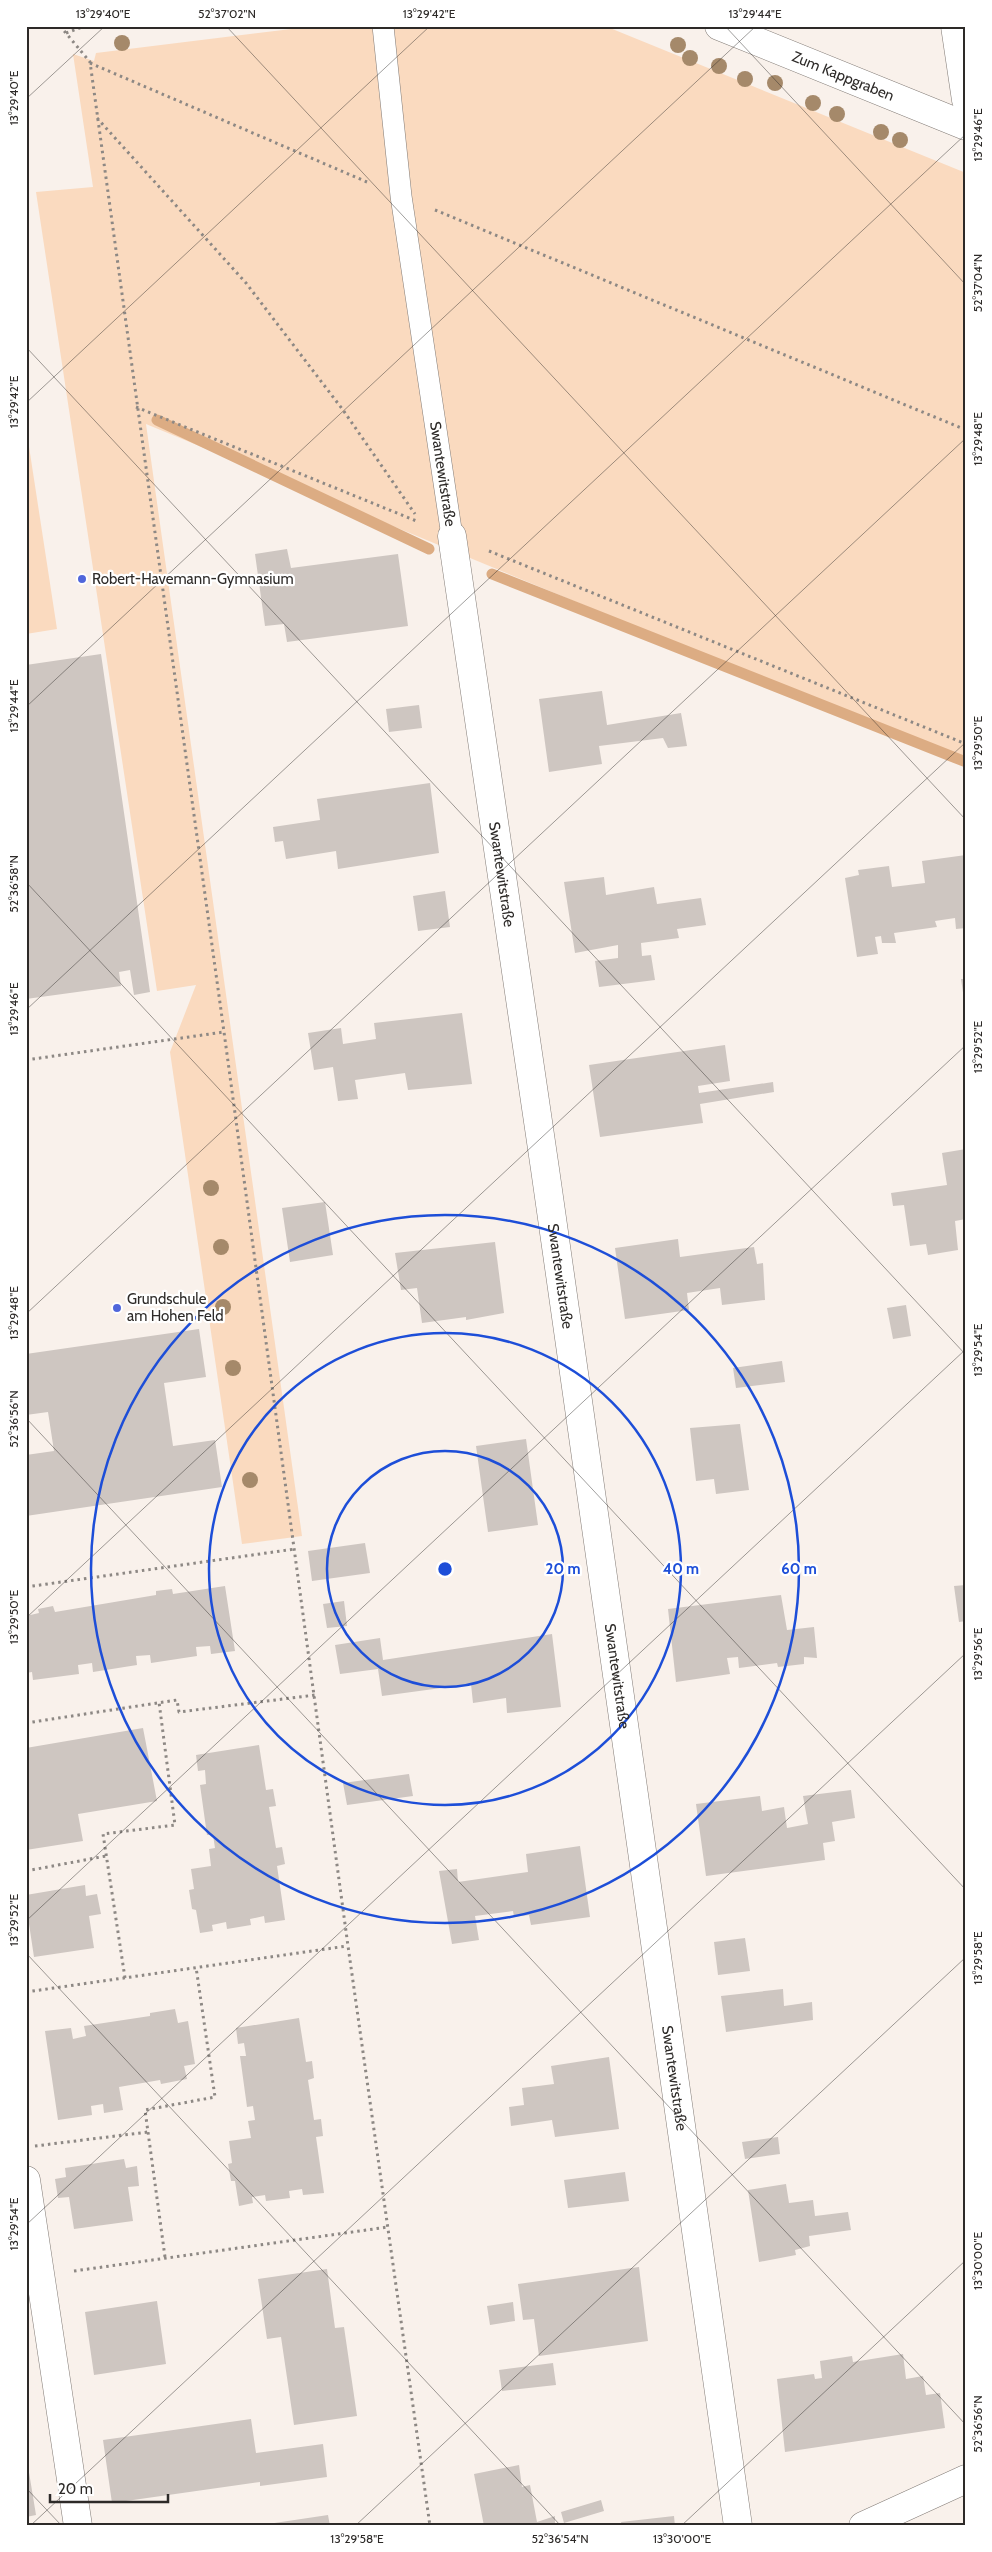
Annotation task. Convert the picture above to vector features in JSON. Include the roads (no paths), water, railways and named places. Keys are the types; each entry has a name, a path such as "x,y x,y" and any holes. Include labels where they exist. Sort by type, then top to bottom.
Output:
{"street":[{"name":"Zum Kappgraben","path":"719,26 966,126"},
{"path":"955,26 966,100"},
{"name":"Swantewitstraße","path":"452,536 545,1169 738,2526"},
{"path":"26,2180 78,2526"},
{"path":"863,2526 966,2479"}],"lane":[{"name":"Swantewitstraße","path":"383,26 401,196 452,536"}],"waterway":[{"path":"157,420 429,549"},
{"path":"492,574 966,762"}],"place":[{"name":"Robert-Havemann-Gymnasium","path":"82,579"},
{"name":"Grundschule am Hohen Feld","path":"117,1308"}]}
